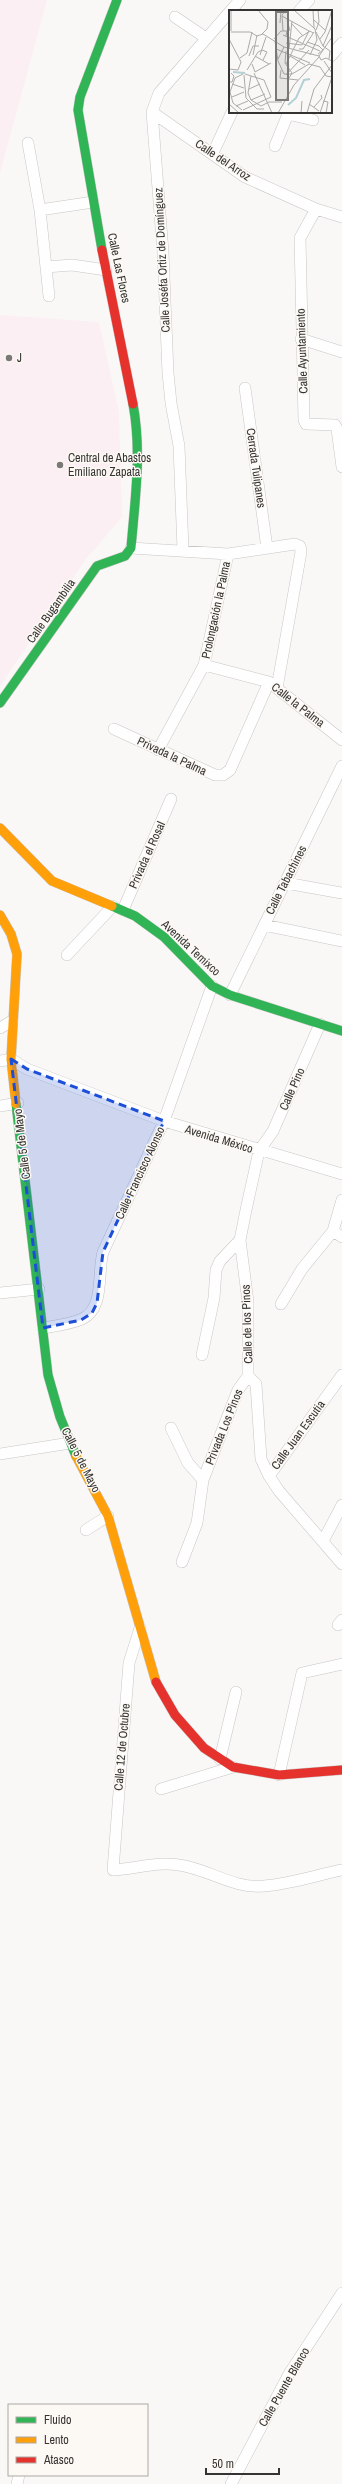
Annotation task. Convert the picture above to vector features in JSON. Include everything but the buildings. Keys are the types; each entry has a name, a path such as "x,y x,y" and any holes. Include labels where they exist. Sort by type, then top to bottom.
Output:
{"street":[{"name":"Calle Las Flores","path":"117,0 82,91 78,110 92,202 139,440 130,548"},
{"name":"Calle Joséfa Ortiz de Domínguez","path":"231,10 240,0"},
{"path":"301,10 309,0"},
{"name":"Calle Joséfa Ortiz de Domínguez","path":"183,550 179,446 171,404 168,373 163,252 152,112 159,93 229,12"},
{"path":"176,17 206,38"},
{"path":"332,55 342,43"},
{"name":"Calle del Arroz","path":"152,112 245,176 316,209 342,217"},
{"path":"213,153 232,113"},
{"path":"275,146 288,114 313,120"},
{"path":"28,143 40,210 49,296"},
{"path":"40,210 92,202"},
{"name":"Calle Ayuntamiento","path":"316,209 300,238 304,422 335,425 337,429 342,467"},
{"path":"46,267 72,265 106,270"},
{"path":"301,339 342,352"},
{"name":"Cerrada Tulipanes","path":"245,388 267,548"},
{"path":"130,548 183,550 228,554 295,544 300,546 301,552 273,685"},
{"name":"Calle Bugambilia","path":"0,703 100,562 122,558 130,552 130,548"},
{"name":"Prolongación la Palma","path":"158,750 204,665 228,554"},
{"name":"Calle la Palma","path":"204,665 273,685 342,740"},
{"name":"Privada la Palma","path":"114,729 215,775 223,775 230,770 273,685"},
{"name":"Calle Tabachines","path":"230,995 342,766"},
{"name":"Privada el Rosal","path":"67,955 118,908 171,799"},
{"name":"Avenida Temixco","path":"0,828 52,881 135,916 164,938 212,986 230,995 342,1031"},
{"path":"286,883 342,893"},
{"name":"Calle 5 de Mayo","path":"0,915 11,934 17,954 12,1021 5,1060 18,1103 48,1375 55,1405 70,1443 98,1492 108,1516 141,1625 158,1688 175,1715 204,1748 233,1767 280,1775 342,1770"},
{"path":"264,925 342,941"},
{"name":"Calle Francisco Alonso","path":"43,1328 81,1320 92,1314 97,1303 100,1264 103,1252 164,1122 212,986"},
{"path":"0,1028 12,1021"},
{"name":"Calle Pino","path":"259,1151 273,1131 320,1024"},
{"name":"Avenida México","path":"5,1060 164,1122 342,1174"},
{"path":"0,1106 18,1103"},
{"name":"Calle de los Pinos","path":"259,1151 240,1240 248,1302 248,1376 256,1384 261,1459 279,1492 342,1564"},
{"path":"282,1304 302,1268 337,1234 342,1200"},
{"path":"202,1355 214,1298 216,1270 220,1261 240,1240"},
{"path":"0,1293 39,1289"},
{"name":"Calle Juan Escutia","path":"269,1476 342,1375"},
{"name":"Privada Los Pinos","path":"182,1562 197,1523 203,1480 238,1390 248,1376"},
{"name":"Privada Los Pinos","path":"171,1428 188,1463 203,1480"},
{"path":"0,1454 70,1443"},
{"path":"323,1541 342,1504"},
{"path":"86,1530 108,1516"},
{"name":"Calle 12 de Octubre","path":"141,1625 129,1663 113,1870 133,1869 161,1863 181,1865 240,1885 264,1886 342,1870"},
{"path":"280,1775 302,1673 342,1664"},
{"path":"220,1759 236,1692"},
{"path":"161,1788 233,1767"},
{"name":"Calle Puente Blanco","path":"231,2484 288,2374 342,2293"}],"highlighted area":[{"path":"11,1059 27,1069 164,1121 103,1252 97,1303 92,1313 81,1320 43,1328 39,1289"}],"shaded area":[{"path":"0,0 47,0 0,173"},
{"name":"Central de Abastos Emiliano Zapata","path":"0,315 99,322 119,412 122,517 86,559 0,686"}],"traffic: fast":[{"path":"102,250 78,110 80,97 117,0"},
{"path":"0,703 97,566 125,556 131,548 137,476 137,440 133,404"},
{"path":"112,906 135,916 164,937 212,986 230,995 342,1031"},
{"path":"16,1104 48,1375 60,1417 76,1456"}],"traffic: slow":[{"path":"0,828 52,881 112,906"},
{"path":"0,915 11,934 17,954 11,1059 16,1104"},
{"path":"76,1456 108,1516 156,1682"}],"traffic: jam":[{"path":"102,250 133,404"},
{"path":"156,1682 175,1715 204,1748 233,1767 279,1775 342,1770"}],"place":[{"name":"J","path":"9,358"},
{"name":"Central de Abastos Emiliano Zapata","path":"60,465"}]}
